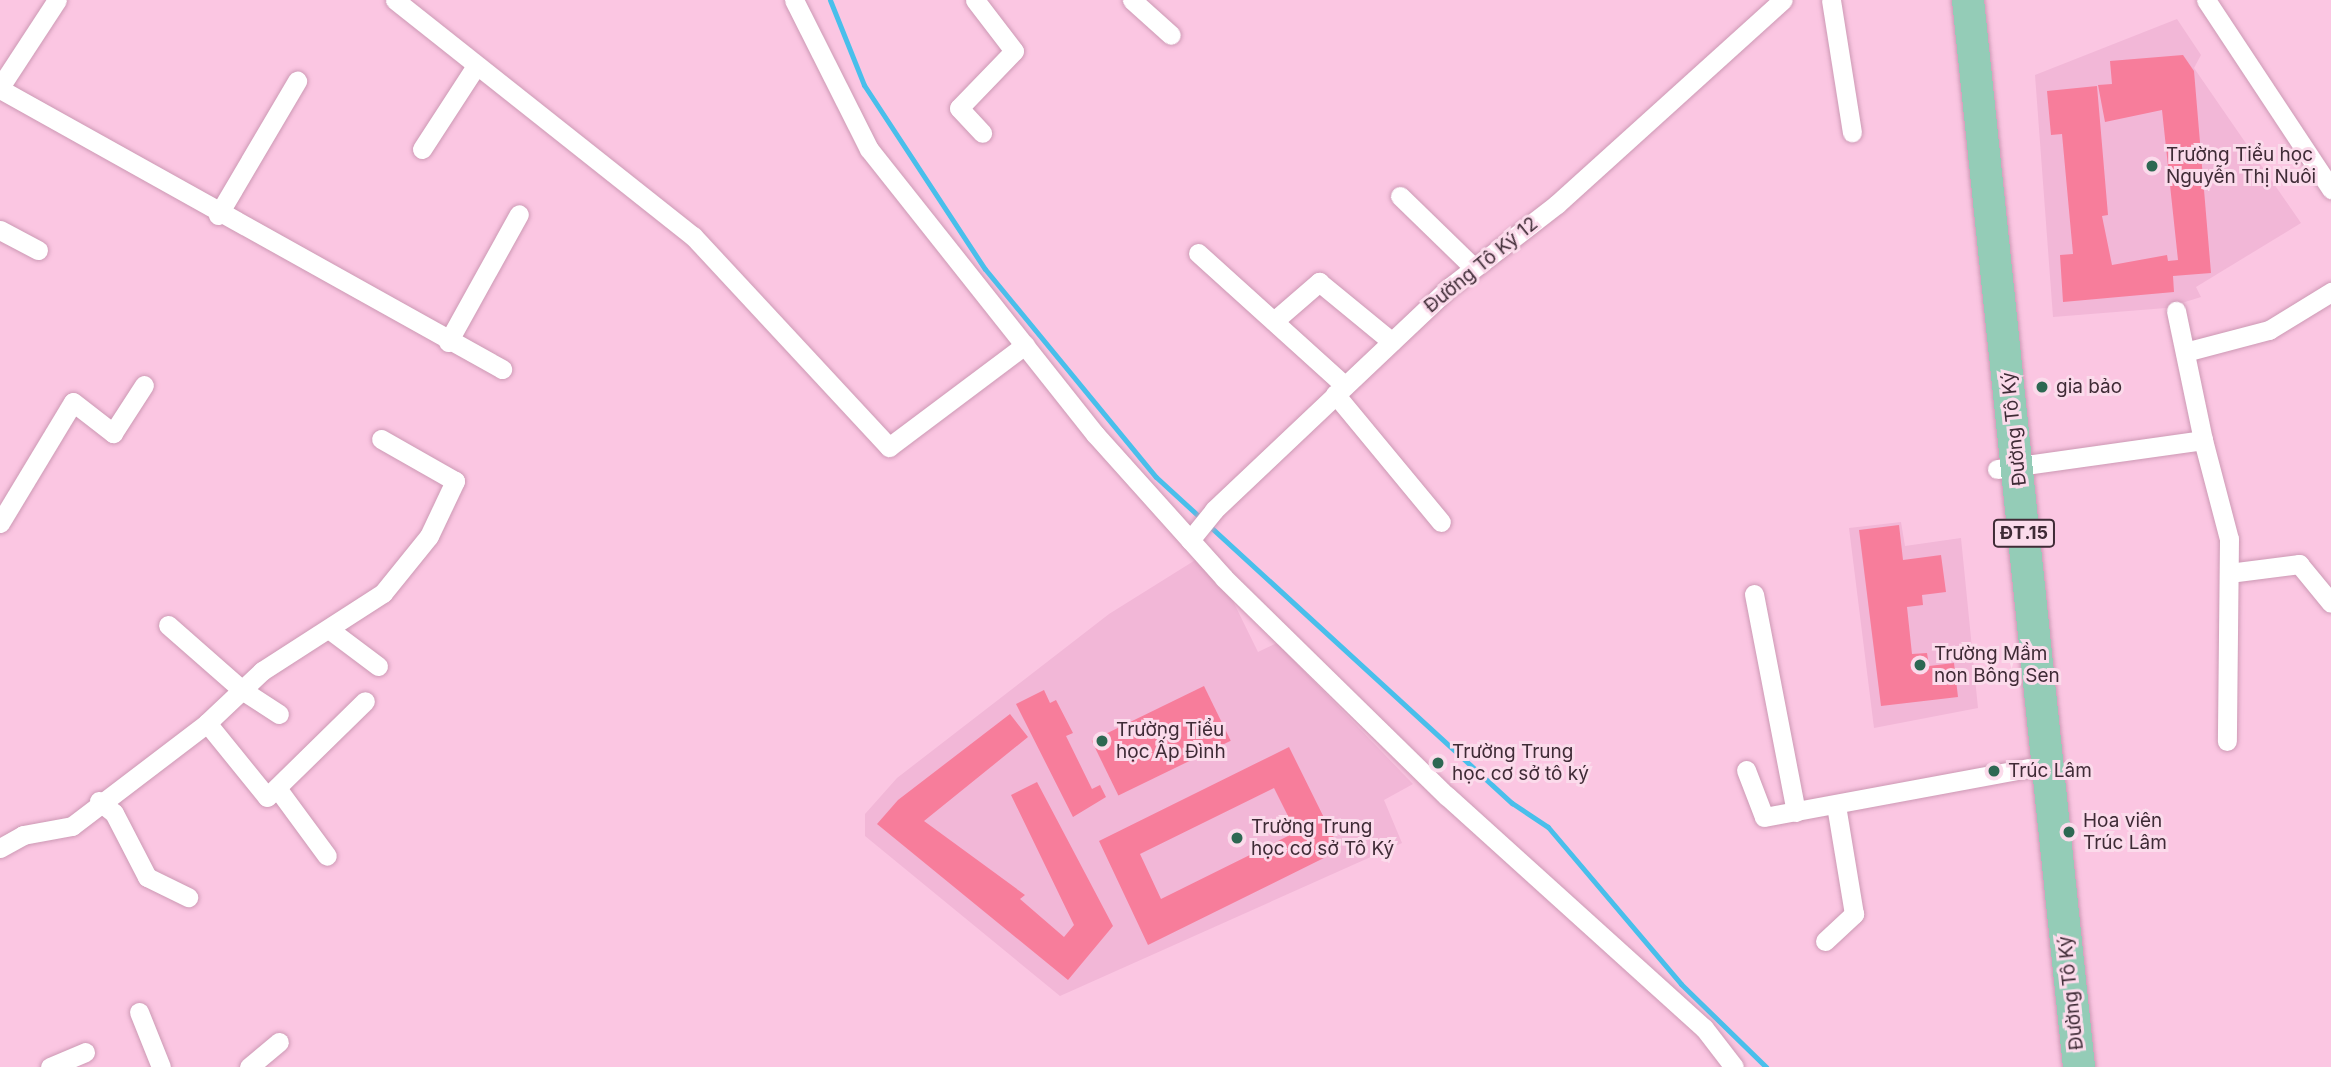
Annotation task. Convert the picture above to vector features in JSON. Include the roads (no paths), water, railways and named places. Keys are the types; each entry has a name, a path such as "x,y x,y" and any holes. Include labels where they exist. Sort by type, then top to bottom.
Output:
{"main road":[{"name":"Đường Tô Ký","path":"1949,0 2079,1067"},
{"name":"Đường Tô Ký","path":"1968,0 2007,468 2028,768 2058,1067"}],"street":[{"path":"57,0 0,88 218,215 502,369"},
{"path":"395,0 693,236 889,447 1025,345"},
{"path":"794,0 869,149 1025,345 1195,536 1447,796 1704,1028 1734,1067"},
{"path":"975,0 1014,51 959,108 982,133"},
{"path":"1132,0 1171,35"},
{"name":"Đường Tô Ký 12","path":"1195,536 1213,510 1392,342 1474,268 1557,204 1783,0"},
{"path":"1830,0 1852,132"},
{"path":"2206,0 2331,189"},
{"path":"422,149 476,66"},
{"path":"218,215 297,81"},
{"path":"1400,196 1474,268"},
{"path":"449,342 519,214"},
{"path":"0,230 38,250"},
{"path":"1198,253 1273,321 1340,390 1441,522"},
{"path":"1273,321 1319,282 1392,342"},
{"path":"2185,352 2269,330 2331,292"},
{"path":"2176,311 2203,440 2229,540 2227,741"},
{"path":"0,523 73,402 113,433 144,385"},
{"path":"0,848 23,835 72,826 99,801 208,723 242,690 383,593 451,499 455,481 381,439"},
{"path":"2007,468 2203,440"},
{"path":"2229,573 2299,564 2331,603"},
{"path":"1754,594 1796,811"},
{"path":"168,625 242,690 279,714"},
{"path":"330,629 378,666"},
{"path":"208,723 267,797 365,701"},
{"path":"1746,770 1764,817 2028,768"},
{"path":"277,788 327,856"},
{"path":"99,801 114,813 147,877 188,897"},
{"path":"1825,941 1854,914 1836,805"},
{"path":"139,1012 162,1067"},
{"path":"249,1067 279,1042"},
{"path":"50,1067 85,1052"}],"waterway":[{"path":"830,0 864,85 985,269 1156,477 1512,803 1548,827 1681,984 1766,1067"}],"place":[{"name":"Trường Tiểu học Nguyễn Thị Nuôi","path":"2152,166"},
{"name":"gia bảo","path":"2042,387"},
{"name":"Trường Mầm non Bông Sen","path":"1920,665"},
{"name":"Trường Tiểu học Ấp Đình","path":"1102,741"},
{"name":"Trường Trung học cơ sở tô ký","path":"1438,763"},
{"name":"Trúc Lâm","path":"1994,771"},
{"name":"Hoa viên Trúc Lâm","path":"2069,832"},
{"name":"Trường Trung học cơ sở Tô Ký","path":"1237,838"}]}
